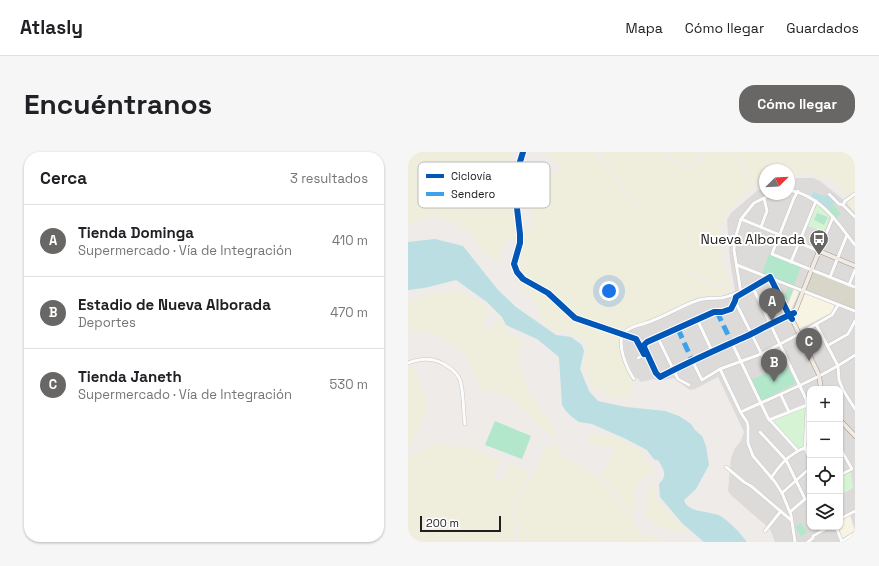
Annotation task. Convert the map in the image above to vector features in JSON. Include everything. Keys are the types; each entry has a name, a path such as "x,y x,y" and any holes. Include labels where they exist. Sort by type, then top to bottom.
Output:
{"main road":[{"path":"820,386 818,375 790,317 794,313 819,251 855,266"},
{"path":"842,422 855,436"}],"street":[{"path":"520,162 522,152"},
{"path":"795,191 798,191 826,209 855,245"},
{"path":"798,191 772,254 855,288"},
{"path":"828,194 839,204 843,205 855,217"},
{"path":"843,205 845,201 855,194"},
{"path":"741,293 734,244 741,219 754,203 760,200"},
{"path":"761,227 767,211 764,200"},
{"path":"791,262 816,202"},
{"path":"518,208 520,240 515,257 515,268 521,277 548,293 575,318 636,339 658,376 790,317 770,277"},
{"path":"741,219 819,251 833,217"},
{"path":"830,278 848,235"},
{"path":"737,265 855,311"},
{"path":"849,285 855,270"},
{"path":"634,379 623,354 621,341 623,334 630,328 667,315 700,300 723,298 741,293 753,288 770,277"},
{"path":"753,288 806,399 805,448 809,458"},
{"path":"646,354 644,347 645,344 714,312 720,313 726,311 733,307 736,297 741,293"},
{"path":"735,302 770,371"},
{"path":"692,360 702,380 720,369 761,354 832,316 838,305"},
{"path":"697,319 712,351"},
{"path":"827,346 848,334 855,321"},
{"path":"816,324 838,366 839,380 855,409"},
{"path":"658,338 678,379 689,385"},
{"path":"732,343 770,420 798,451"},
{"path":"638,358 646,354"},
{"path":"741,412 838,366 855,355"},
{"path":"408,363 425,359 436,361 445,364 455,373 460,380 465,424"},
{"path":"720,369 748,426 748,443 753,456 782,493 790,512 795,542"},
{"path":"781,394 789,412"},
{"path":"770,420 807,405"},
{"path":"760,432 786,460 805,499 790,512"},
{"path":"771,478 786,460 798,451 805,448"},
{"path":"843,455 852,469 843,474"},
{"path":"726,467 744,482 752,486 788,516 792,522"},
{"path":"782,493 807,470"},
{"path":"765,530 781,511"},
{"path":"843,517 855,511"},
{"path":"808,542 824,530"},
{"path":"837,530 841,542 855,533"},
{"path":"813,538 815,542"}],"shaded area":[{"path":"408,152 512,152 507,161 511,162 418,162 418,208 516,208 520,241 506,238 500,259 496,261 484,255 473,238 456,224 437,218 430,218 408,224"},
{"path":"542,152 595,152 666,250 670,252 675,263 683,266 684,271 730,291 723,295 699,297 688,301 672,310 630,326 623,332 577,316 549,290 521,274 519,267 518,256 523,245 522,229 533,228 531,208 550,208 550,175 554,177 561,166"},
{"path":"598,152 662,152 669,160 682,167 690,168 699,163 707,152 732,152 753,187 746,192 724,215 719,230 722,260 731,290 720,284 686,271 684,265 675,262 671,252 666,249"},
{"path":"665,152 702,152 696,162 689,165 675,161"},
{"path":"735,152 855,152 855,192 848,197 828,177 819,178 813,174 803,173 795,175 795,164 759,164 759,184 755,186"},
{"path":"523,157 530,162 522,162"},
{"path":"795,178 813,178 820,181 846,202 855,213 855,542 775,542 770,529 728,491 731,458 735,448 741,441 744,432 718,377 690,390 674,378 659,381 654,379 641,382 633,374 625,355 623,340 627,331 698,302 723,296 735,291 730,261 727,220 731,213 758,190 759,200 795,200"},
{"path":"855,195 855,213 846,202"},
{"path":"813,271 855,289 855,309 806,291"},
{"path":"519,277 547,294 575,319 621,335 619,341 622,355 634,383 628,398 608,398 603,388 595,390 589,378 585,362 586,342 568,331 562,332 548,328 540,317 538,308 516,279"},
{"path":"454,289 480,302 491,311 481,325 490,330 499,318 509,335 523,339 518,358 527,391 553,425 556,437 553,441 551,434 539,427 528,411 519,407 509,396 495,392 488,393 481,390 467,357 443,337 413,330 408,327 408,302 411,302 428,293 438,293"},
{"path":"794,289 799,292 790,312 787,307"},
{"path":"804,293 834,305 834,307 831,313 798,330 794,320"},
{"path":"734,305 748,332 733,340 721,314 732,310"},
{"path":"412,365 427,399 426,411 419,430 408,447 408,367"},
{"path":"591,434 606,436 610,435 616,437 645,453 644,457 651,466 655,475 644,476 637,483 635,491 636,500 634,518 601,475 618,447 595,446 587,442"},
{"path":"438,443 456,449 460,444 501,459 494,478 503,482 510,463 529,471 515,503 514,516 517,523 513,542 408,542 408,457"},
{"path":"558,444 559,452 564,458 576,463 600,478 609,488 631,517 644,542 517,542 520,523 516,515 520,496 530,477 534,475 544,450"},
{"path":"652,483 659,503 678,522 687,528 683,533 653,524 646,517 648,486"},
{"path":"850,515 855,531 842,539 838,530 843,530 843,519"},
{"path":"643,531 656,539 677,542 646,542 641,533"}],"green space":[{"path":"817,204 830,216 824,232 808,226"},
{"path":"833,204 841,214 836,218 828,209"},
{"path":"817,213 828,217 824,225 814,220"},
{"path":"769,254 801,267 794,285 762,273"},
{"path":"788,288 793,290 789,300 783,298"},
{"path":"786,364 796,383 761,401 751,380"},
{"path":"806,407 804,447 798,449 772,421"},
{"path":"495,421 531,436 522,459 485,445"},
{"path":"851,472 853,488 843,493 843,476"},
{"path":"801,523 807,532 801,536 795,527"}],"water":[{"path":"814,192 828,196 835,202 828,209 811,196"},
{"path":"435,239 463,246 498,290 516,307 556,335 571,337 582,345 584,351 580,369 589,391 598,401 626,407 665,411 679,416 691,424 702,436 706,446 709,465 696,489 684,500 690,508 722,517 736,529 747,542 704,542 682,523 660,497 659,484 662,481 664,472 658,460 655,460 647,450 626,439 592,424 579,422 572,417 562,405 559,357 537,339 506,325 502,317 487,302 456,280 424,288 408,290 408,242"}],"marked path":[{"path":"717,312 732,343"},
{"path":"678,329 692,360"}],"cycle path":[{"path":"520,162 523,152"},
{"path":"517,208 520,243 514,264 517,272 523,279 548,293 575,318 636,339 644,354"},
{"path":"792,319 789,315 770,277 736,297 731,309 722,312 714,312 647,342 644,347 656,373 660,377 692,361 747,336 776,321 788,316 794,313"}],"place":[{"name":"Nueva Alborada","path":"819,256"},
{"name":"Tienda Dominga","path":"772,321"},
{"name":"Tienda Janeth","path":"809,361"},
{"name":"Estadio de Nueva Alborada","path":"774,382"}]}
